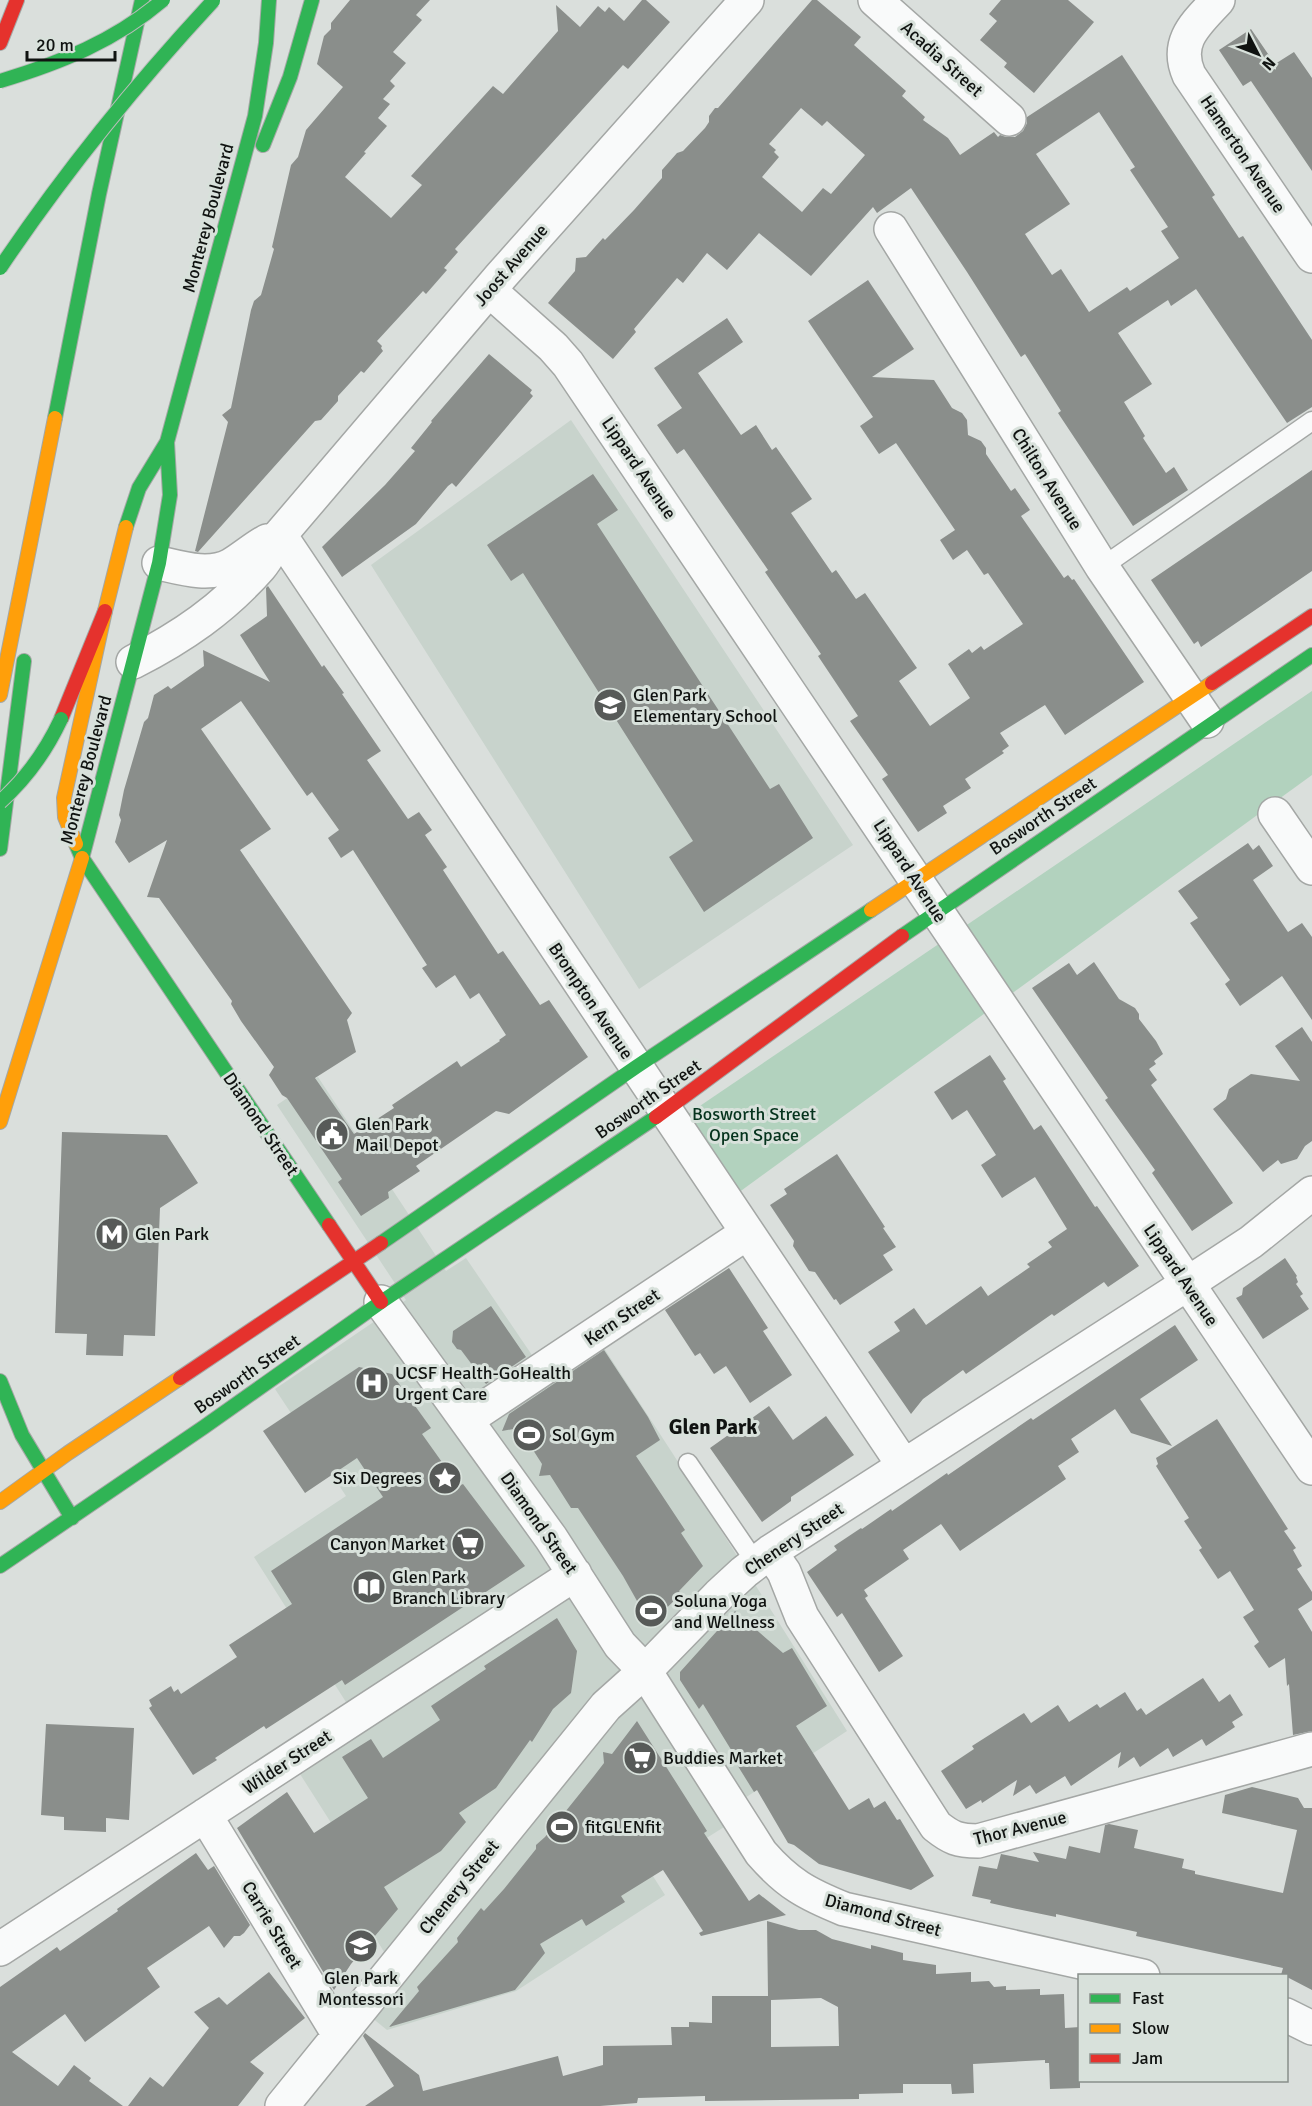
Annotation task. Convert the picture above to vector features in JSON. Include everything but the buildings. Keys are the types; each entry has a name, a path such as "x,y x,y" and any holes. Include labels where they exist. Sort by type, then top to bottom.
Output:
{"main road":[{"path":"0,43 17,0"},
{"path":"0,695 99,194 142,0"},
{"path":"0,81 69,58 100,44 130,27 163,0"},
{"path":"0,268 41,208 120,104 213,0"},
{"name":"Monterey Boulevard","path":"82,858 68,826 63,798 130,510 139,488 166,442 255,116 266,43 269,0"},
{"path":"221,240 280,104 299,51 312,0"},
{"name":"Monterey Boulevard","path":"82,858 159,563 170,495 166,442"},
{"path":"0,849 15,748 38,507"},
{"path":"0,802 32,771 49,746 105,611"},
{"name":"Bosworth Street","path":"0,1502 42,1471 354,1262 636,1067 1312,616"},
{"name":"Bosworth Street","path":"0,1566 381,1302 665,1111 936,911 1312,655"},
{"path":"0,1122 82,858"},
{"name":"Diamond Street","path":"82,858 381,1302"},
{"path":"0,1381 13,1418 42,1471 72,1518"}],"street":[{"name":"Joost Avenue","path":"133,662 193,629 223,604 261,565 280,535 489,290 747,0"},
{"name":"Acadia Street","path":"874,0 1009,119"},
{"name":"Hamerton Avenue","path":"1218,0 1197,23 1183,50 1184,63 1189,75 1312,256"},
{"name":"Chilton Avenue","path":"891,229 1102,567 1209,725"},
{"name":"Lippard Avenue","path":"489,290 554,347 568,364 1312,1468"},
{"name":"Joost Avenue","path":"159,563 185,569 219,570 280,535"},
{"name":"Brompton Avenue","path":"280,535 904,1466"},
{"path":"1275,814 1312,868"},
{"name":"Chenery Street","path":"284,2105 606,1706 645,1671 719,1595 763,1557 1251,1242 1312,1193"},
{"name":"Kern Street","path":"466,1420 747,1233"},
{"name":"Diamond Street","path":"381,1302 574,1574 620,1645 645,1671 761,1853 776,1871 794,1886 844,1909 1134,1974"},
{"name":"Thor Avenue","path":"763,1557 784,1572 802,1617 936,1826 948,1836 962,1841 978,1841 1312,1749"},
{"name":"Wilder Street","path":"0,1949 574,1574"},
{"name":"Carrie Street","path":"205,1815 339,2035"},
{"path":"1288,2015 1312,2028"}],"lane":[{"path":"1102,567 1312,421"},
{"path":"688,1463 763,1557"}],"shaded area":[{"name":"Glen Park Elementary School","path":"571,420 853,845 639,989 371,565"},
{"path":"318,1077 446,1271 466,1258 536,1361 589,1325 847,1731 725,1811 732,1822 651,1873 665,1895 516,1991 387,2030 355,2004 389,1960 323,1852 342,1840 286,1752 351,1710 254,1557 346,1496 275,1389 406,1300 277,1105"}],"green space":[{"name":"Bosworth Street Open Space","path":"1312,691 1312,775 738,1193 688,1114"}],"traffic: fast":[{"path":"55,418 99,194 142,0"},
{"path":"0,81 44,67 86,49 145,15 163,0"},
{"path":"126,527 139,488 167,442 255,116 266,43 269,0"},
{"path":"263,145 290,77 312,0"},
{"path":"0,268 49,198 101,130 213,1"},
{"path":"82,858 159,563 170,495 167,442"},
{"path":"902,936 1312,655"},
{"path":"0,849 24,661"},
{"path":"0,802 35,764 61,719"},
{"path":"76,844 82,858 329,1225"},
{"path":"381,1243 636,1067 871,910"},
{"path":"0,1566 204,1427 381,1302 656,1117"},
{"path":"0,1381 22,1435 72,1518"}],"traffic: slow":[{"path":"0,695 55,418"},
{"path":"76,844 65,817 64,798 126,527"},
{"path":"871,910 1212,683"},
{"path":"0,1122 82,858"},
{"path":"0,1502 180,1378"}],"traffic: jam":[{"path":"0,43 17,0"},
{"path":"61,719 105,611"},
{"path":"1212,683 1312,616"},
{"path":"656,1117 902,936"},
{"path":"329,1225 381,1302"},
{"path":"180,1378 381,1243"}],"place":[{"name":"Glen Park Elementary School","path":"610,705"},
{"name":"Glen Park Mail Depot","path":"332,1134"},
{"name":"Glen Park","path":"112,1234"},
{"name":"UCSF Health-GoHealth Urgent Care","path":"372,1383"},
{"name":"Sol Gym","path":"529,1435"},
{"name":"Six Degrees","path":"445,1478"},
{"name":"Canyon Market","path":"468,1544"},
{"name":"Glen Park Branch Library","path":"369,1587"},
{"name":"Soluna Yoga and Wellness","path":"651,1611"},
{"name":"Buddies Market","path":"640,1758"},
{"name":"fitGLENfit","path":"562,1827"},
{"name":"Glen Park Montessori","path":"361,1946"}],"district":[{"name":"Glen Park","path":"713,1427"}]}
